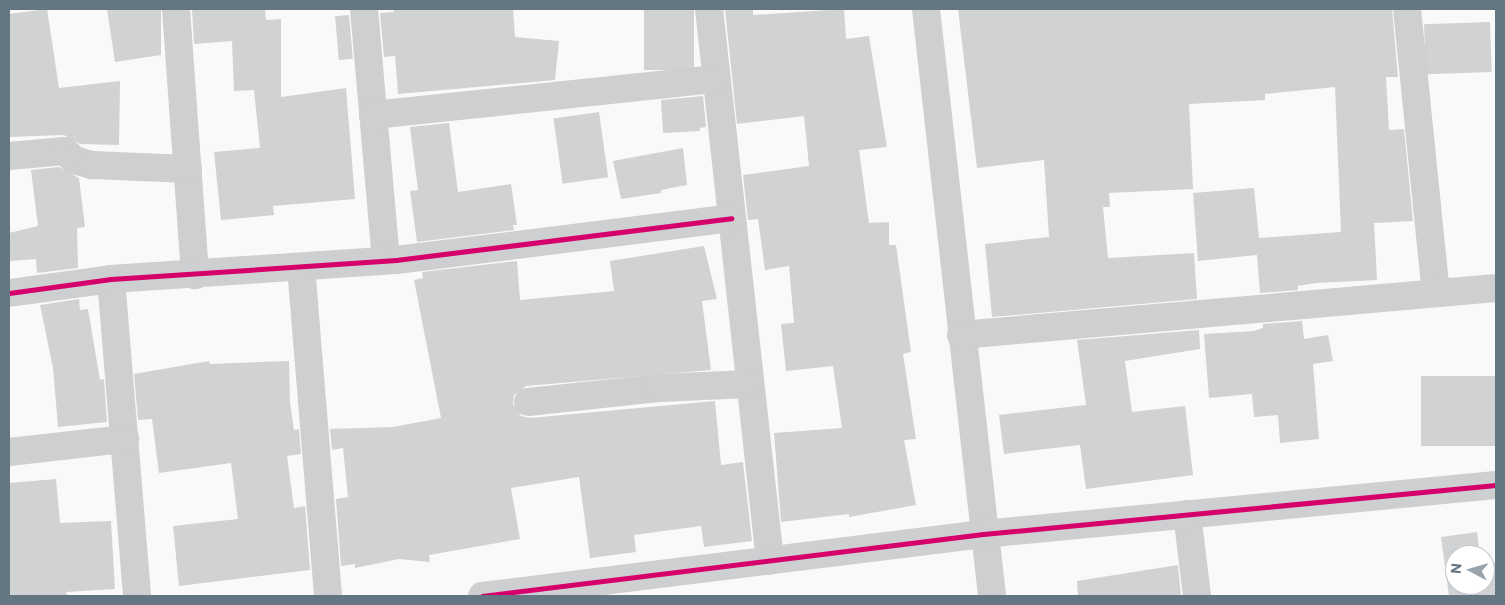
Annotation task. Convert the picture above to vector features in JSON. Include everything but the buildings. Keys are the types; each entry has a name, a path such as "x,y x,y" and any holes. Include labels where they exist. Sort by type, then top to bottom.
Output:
{"street":[{"path":"176,9 195,275"},
{"path":"364,9 386,260"},
{"path":"709,9 748,384 770,561"},
{"path":"926,9 983,534 992,596"},
{"path":"1407,9 1436,293"},
{"path":"373,115 716,78"},
{"path":"9,156 65,151 74,160 92,165 188,169"},
{"path":"9,293 111,279 195,275 386,260 731,218"},
{"path":"301,267 328,596"},
{"path":"111,279 137,596"},
{"path":"961,335 1496,288"},
{"path":"528,402 660,388 748,384"},
{"path":"9,452 125,439"},
{"path":"482,596 983,534 1496,485"},
{"path":"1187,514 1197,596"}],"cycle path":[{"path":"9,293 111,279 396,260 731,218"},
{"path":"482,596 983,534 1496,485"}]}
